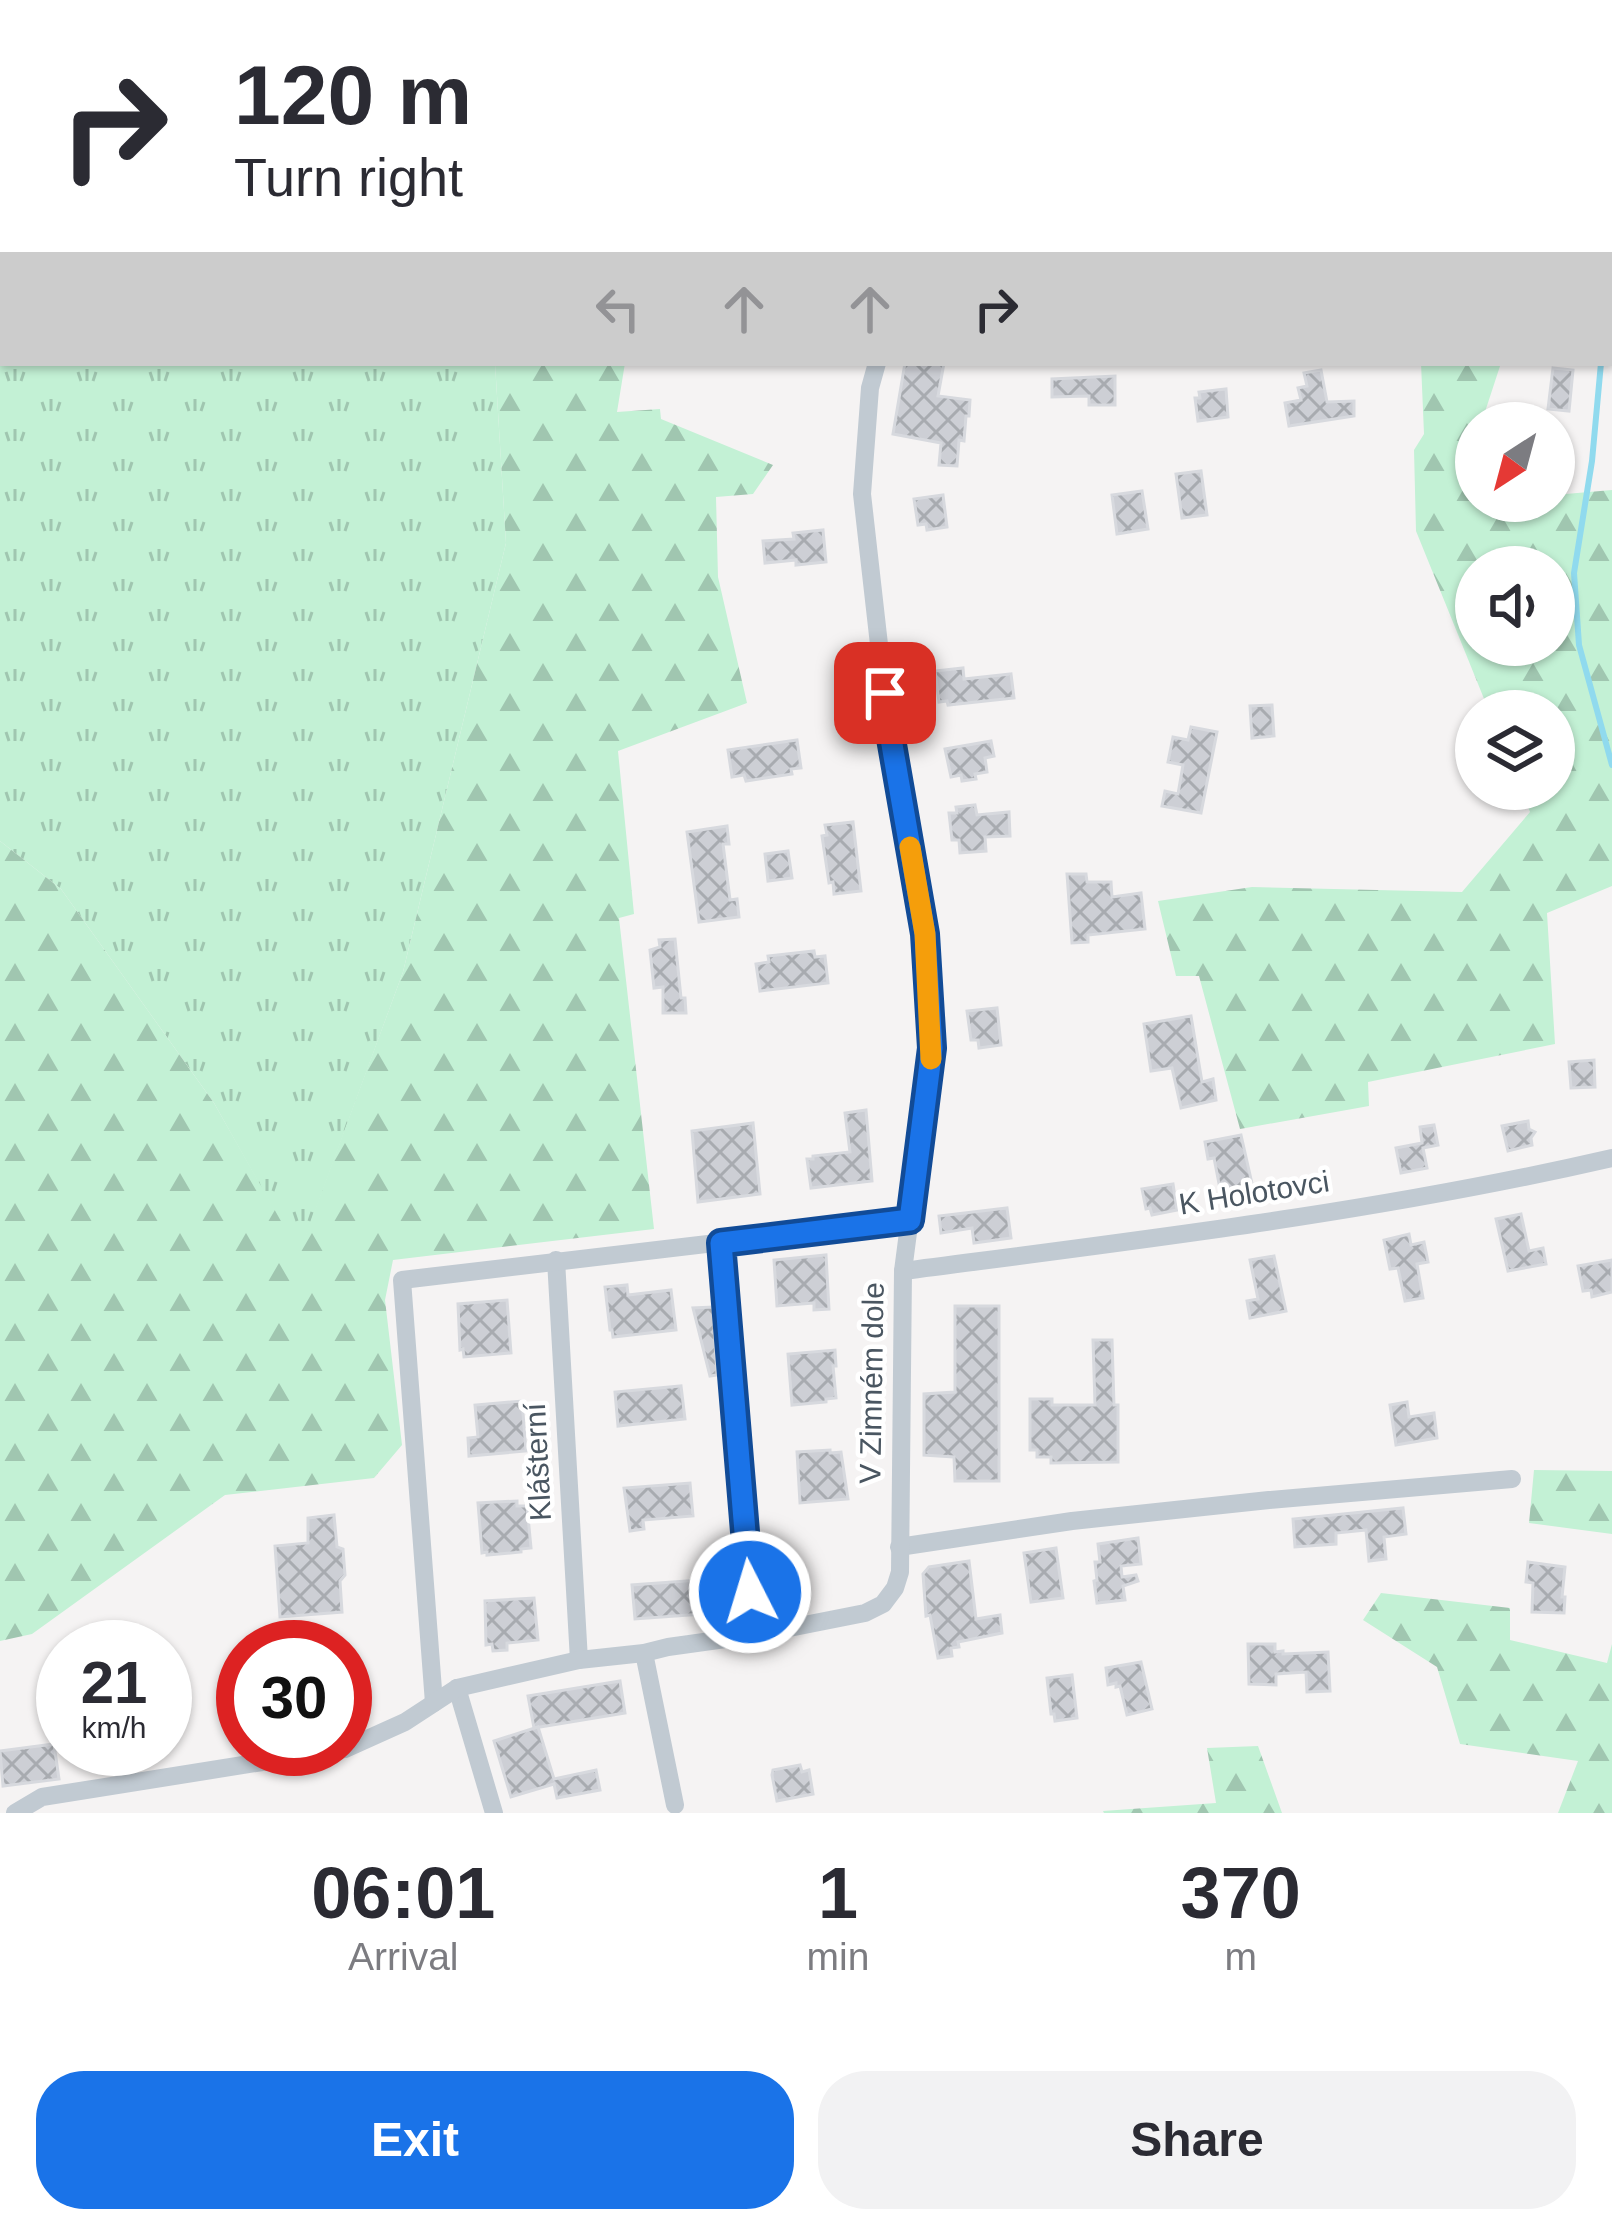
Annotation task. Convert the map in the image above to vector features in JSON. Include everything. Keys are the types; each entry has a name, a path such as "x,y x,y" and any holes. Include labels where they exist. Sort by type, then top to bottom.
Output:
{"street":[{"name":"V Zimném dole","path":"754,1635 866,1612 883,1604 900,1572 903,1271 932,1048 925,934 890,733 862,494 870,388 876,366"},
{"name":"K Holotovci","path":"903,1271 1238,1228 1612,1158"},
{"path":"434,1703 402,1280 910,1220"},
{"path":"372,1737 405,1722 457,1688 579,1660 754,1635 721,1243"},
{"name":"Klášterní","path":"556,1260 579,1660"},
{"path":"899,1547 1072,1521 1513,1479"},
{"path":"644,1653 675,1805"},
{"path":"457,1688 494,1813"},
{"path":"15,1813 42,1797 216,1769"}],"green space":[{"path":"0,366 495,366 506,543 403,972 299,1255 214,1103 61,889 0,841"},
{"path":"495,366 625,366 617,412 660,409 661,419 773,465 753,494 716,497 718,577 747,703 618,751 634,914 619,918 654,1229 393,1260 385,1300 402,1445 374,1478 225,1495 51,1620 36,1620 32,1634 0,1641 0,841 61,889 214,1103 299,1253 403,972 506,543"},
{"path":"1421,366 1500,366 1488,402 1455,402 1455,522 1575,522 1575,493 1612,490 1612,886 1547,913 1555,1044 1368,1082 1369,1106 1240,1129 1199,976 1176,976 1158,901 1252,887 1462,892 1529,810 1575,810 1575,690 1480,690 1471,666 1575,666 1575,546 1455,546 1455,627 1416,531 1414,450 1424,434"},
{"path":"1534,1470 1612,1471 1612,1534 1529,1523"},
{"path":"1381,1593 1510,1608 1510,1640 1607,1663 1612,1644 1612,1813 1558,1813 1578,1761 1460,1744 1437,1667 1363,1620"},
{"path":"1258,1746 1282,1813 1103,1811 1216,1803 1207,1748"}],"building":[{"path":"904,366 943,366 938,396 970,400 957,466 939,465 941,443 893,434"},
{"path":"1553,368 1573,370 1570,402 1549,402"},
{"path":"1321,370 1327,402 1354,401 1354,416 1289,426 1285,403 1301,400 1298,388 1307,386 1304,373"},
{"path":"1115,376 1115,405 1089,405 1089,396 1052,397 1052,379"},
{"path":"1226,389 1228,417 1198,421 1195,398 1200,398 1199,392"},
{"path":"1201,471 1207,515 1182,518 1176,474"},
{"path":"1142,491 1148,529 1117,534 1112,495"},
{"path":"943,495 947,527 927,530 926,524 918,525 914,499"},
{"path":"823,530 826,562 765,563 763,541 794,539 793,533"},
{"path":"963,668 964,679 1011,674 1014,698 939,702 935,671"},
{"path":"1272,705 1274,736 1252,738 1250,706"},
{"path":"1191,727 1217,732 1201,813 1162,806 1165,791 1178,794 1183,765 1168,762 1173,737 1188,740"},
{"path":"797,740 801,768 791,769 792,774 746,781 744,775 732,777 728,750"},
{"path":"991,741 994,756 985,758 987,772 962,781 961,775 951,777 945,749"},
{"path":"975,805 977,815 1009,812 1010,836 985,837 986,851 960,853 959,840 952,840 949,813 957,813 956,807"},
{"path":"853,822 861,891 834,894 822,836 827,835 825,825"},
{"path":"727,826 729,844 723,844 730,900 737,899 739,917 699,922 687,832"},
{"path":"788,851 792,878 768,881 765,854"},
{"path":"1067,874 1086,874 1087,882 1111,882 1112,897 1141,893 1145,929 1088,935 1088,942 1072,943"},
{"path":"675,939 686,1013 663,1013 663,987 654,988 650,950 660,947 659,940"},
{"path":"814,951 815,957 825,956 828,983 760,991 756,964 769,962 768,956"},
{"path":"997,1008 1001,1045 979,1048 978,1040 971,1040 967,1011"},
{"path":"1191,1016 1202,1082 1213,1079 1216,1100 1181,1108 1172,1068 1151,1071 1144,1024"},
{"path":"1594,1060 1595,1087 1571,1088 1569,1062"},
{"path":"866,1110 872,1181 811,1188 807,1159 850,1152 845,1113"},
{"path":"1528,1121 1535,1132 1532,1145 1508,1151 1502,1126"},
{"path":"753,1123 760,1194 698,1202 692,1131"},
{"path":"1434,1125 1438,1145 1423,1148 1427,1168 1401,1173 1396,1148 1422,1143 1420,1127"},
{"path":"1241,1135 1255,1197 1227,1202 1222,1199 1214,1158 1208,1159 1205,1142"},
{"path":"1173,1184 1177,1210 1152,1215 1142,1189"},
{"path":"1007,1208 1011,1238 974,1243 972,1228 941,1233 939,1216"},
{"path":"1521,1214 1529,1251 1543,1248 1546,1264 1508,1271 1496,1219"},
{"path":"1409,1234 1411,1245 1424,1242 1428,1262 1417,1264 1423,1298 1405,1301 1398,1268 1390,1269 1384,1240"},
{"path":"826,1255 829,1309 814,1310 814,1303 777,1306 774,1260"},
{"path":"1274,1256 1286,1311 1250,1318 1247,1301 1258,1299 1250,1260"},
{"path":"1612,1260 1612,1292 1592,1297 1591,1290 1583,1291 1578,1266"},
{"path":"627,1285 628,1295 671,1290 676,1330 613,1337 605,1287"},
{"path":"507,1300 511,1353 464,1357 458,1304"},
{"path":"955,1306 999,1306 999,1481 955,1481 954,1457 924,1455 924,1394 955,1392"},
{"path":"713,1307 717,1375 710,1376 693,1308"},
{"path":"1093,1340 1112,1340 1118,1462 1051,1463 1051,1457 1037,1457 1037,1450 1030,1450 1030,1399 1052,1399 1052,1405 1095,1405"},
{"path":"835,1350 836,1398 792,1405 788,1354"},
{"path":"681,1386 685,1419 618,1426 615,1392"},
{"path":"522,1401 526,1451 469,1456 468,1438 478,1437 475,1405"},
{"path":"1407,1402 1409,1417 1434,1413 1437,1438 1396,1445 1390,1405"},
{"path":"797,1452 841,1452 848,1499 800,1503"},
{"path":"690,1483 693,1516 643,1520 644,1529 630,1531 624,1488"},
{"path":"517,1501 517,1506 527,1506 531,1548 482,1553 478,1503"},
{"path":"1403,1508 1406,1534 1384,1537 1386,1559 1369,1561 1366,1530 1336,1533 1336,1544 1295,1547 1293,1519"},
{"path":"334,1515 337,1547 343,1549 342,1612 280,1617 275,1546 308,1543 308,1518"},
{"path":"1138,1538 1141,1564 1121,1566 1122,1577 1136,1575 1138,1581 1123,1586 1125,1600 1097,1603 1098,1544"},
{"path":"1056,1548 1063,1598 1031,1602 1024,1553"},
{"path":"969,1561 976,1619 1000,1615 1002,1633 958,1642 959,1647 951,1648 952,1656 938,1658 930,1615 926,1616 923,1574 929,1567"},
{"path":"1528,1562 1565,1567 1564,1613 1532,1612"},
{"path":"699,1580 702,1614 635,1619 632,1585"},
{"path":"534,1598 538,1640 507,1643 507,1650 493,1651 492,1644 486,1645 485,1601"},
{"path":"1248,1644 1275,1644 1275,1652 1283,1654 1328,1652 1330,1691 1307,1692 1306,1672 1276,1674 1276,1685 1249,1684"},
{"path":"1141,1662 1152,1709 1127,1715 1120,1686 1108,1685 1106,1668"},
{"path":"1072,1675 1077,1718 1055,1721 1047,1678"},
{"path":"620,1681 625,1713 534,1728 528,1696"},
{"path":"538,1727 554,1779 596,1770 600,1790 557,1798 554,1784 511,1797 494,1741"},
{"path":"36,1746 36,1776 59,1779 3,1786 0,1751"},
{"path":"800,1765 802,1772 809,1770 813,1794 777,1801 773,1770"}],"waterway":[{"path":"1601,366 1574,573 1579,645 1612,765"}],"slow traffic":[{"path":"910,847 925,934 931,1059"}],"route":[{"path":"750,1592 721,1243 910,1220 932,1048 925,934 885,693"}]}
